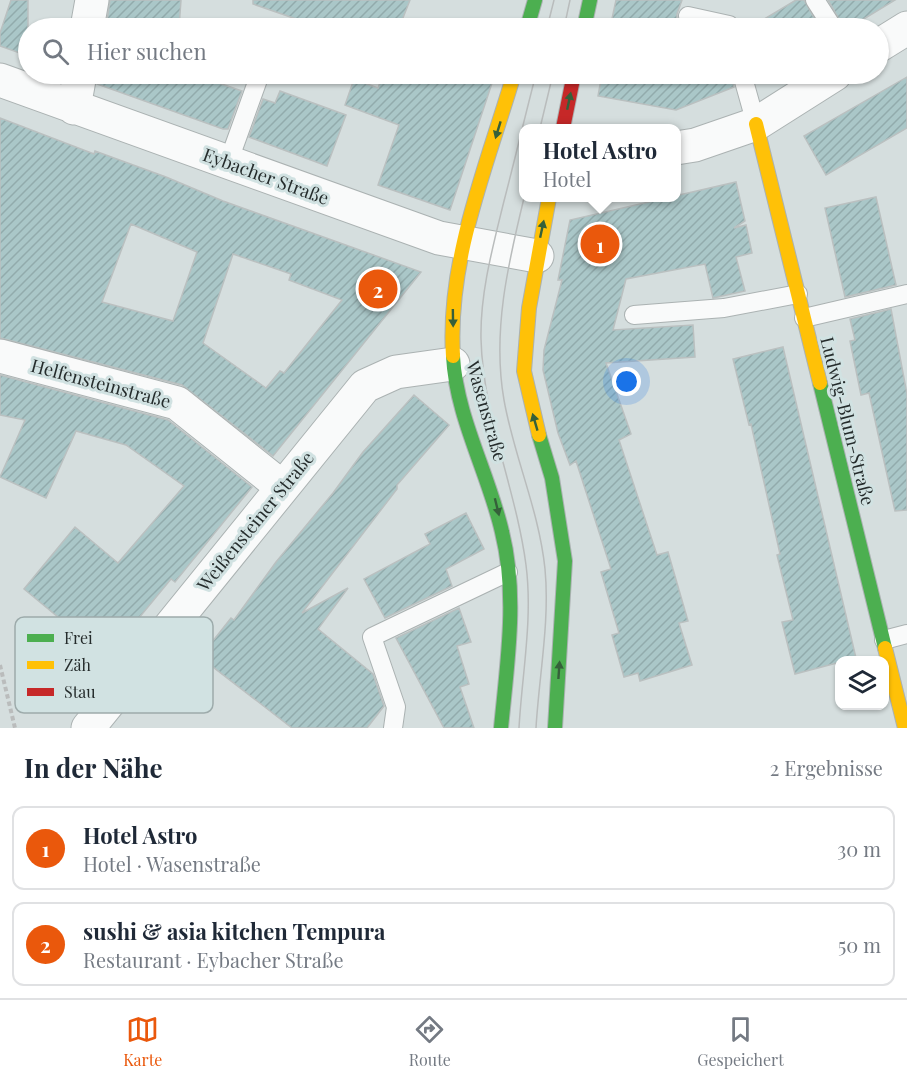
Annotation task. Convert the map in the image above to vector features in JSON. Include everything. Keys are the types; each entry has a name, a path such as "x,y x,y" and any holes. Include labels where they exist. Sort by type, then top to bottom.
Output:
{"street":[{"path":"89,18 92,0"},
{"path":"530,18 535,0"},
{"path":"586,18 590,0"},
{"path":"889,40 907,28"},
{"name":"Eybacher Straße","path":"0,80 439,238 537,256"},
{"path":"74,108 78,84"},
{"name":"Wasenstraße","path":"501,728 509,645 508,572 504,537 493,491 453,364 452,297 464,244 511,84"},
{"path":"564,124 572,84"},
{"path":"681,147 695,145 756,124 819,84"},
{"name":"Ludwig-Blum-Straße","path":"756,124 905,728"},
{"path":"548,202 537,256 526,334 524,371 529,401 552,478 565,561 555,728"},
{"name":"Helfensteinstraße","path":"0,356 177,403 282,487"},
{"name":"Weißensteiner Straße","path":"177,617 365,386 396,372 453,364"},
{"name":"Weißensteiner Straße","path":"88,728 100,713"}],"lane":[{"path":"815,0 826,18"},
{"path":"688,15 699,18"},
{"path":"228,163 256,84"},
{"path":"745,84 756,124"},
{"path":"634,315 724,308 798,294"},
{"path":"804,318 907,294"},
{"path":"393,728 396,707 372,637 508,572"},
{"path":"884,640 907,634"}],"path":[{"path":"0,665 15,728"}],"building":[{"path":"11,0 28,0 28,18 18,18 18,52 0,46 0,33"},
{"path":"110,0 181,0 180,18 107,18"},
{"path":"253,0 410,0 403,18 293,18 253,4"},
{"path":"616,0 682,0 677,18 612,18"},
{"path":"796,0 804,0 814,18 766,18"},
{"path":"828,0 895,0 865,18 838,18"},
{"path":"907,77 907,128 826,175 804,136"},
{"path":"97,84 222,84 242,91 228,129"},
{"path":"352,84 367,84 378,88 379,84 492,84 450,210 378,185 399,125 345,105"},
{"path":"600,84 733,84 734,87 676,110 598,96"},
{"path":"280,91 346,115 327,166 249,137 263,99 275,103"},
{"path":"0,118 421,272 273,456 182,385 0,338","holes":["131,224 197,252 173,321 102,302","233,254 291,274 289,280 342,300 284,373 280,371 266,388 203,343"]},
{"path":"736,182 745,221 734,228 746,225 752,253 736,257 745,291 713,298 705,264 626,279 613,330 693,325 695,357 606,363 631,434 619,440 657,555 668,552 688,621 679,623 692,665 640,681 638,673 624,677 612,635 619,633 601,572 611,569 576,461 570,465 558,433 543,370 544,350 562,280 558,280 570,220 649,202 681,202 681,195"},
{"path":"876,197 896,285 845,297 825,208"},
{"path":"891,309 907,394 907,510 895,511 869,393 861,395 850,341 855,340 850,319"},
{"path":"783,347 856,656 835,656 835,664 795,674 782,622 793,620 777,555 780,554 751,424 749,425 733,359"},
{"path":"0,375 168,420 252,487 175,582 171,579 140,617 58,617 24,589 75,527 118,563 184,486 126,445 76,431 46,498 0,477 25,420 0,415"},
{"path":"414,395 449,425 397,485 397,489 302,613 348,588 318,629 373,674 384,706 367,728 292,728 213,667 213,641 231,618 234,620 276,562 333,493 363,452"},
{"path":"466,513 484,549 446,569 452,586 385,618 364,579 430,544 425,534"},
{"path":"459,608 471,642 457,646 469,684 460,687 474,728 444,728 396,638"}],"tram line":[{"path":"550,18 554,0"},
{"path":"566,18 570,0"},
{"path":"524,124 534,84"},
{"path":"541,124 551,84"},
{"path":"519,143 485,287 481,339 487,397 515,509 528,585 528,626 519,728"},
{"path":"523,202 503,298 500,349 501,375 508,421 532,505 545,569 545,628 536,728"}],"traffic: fast":[{"path":"530,18 535,0"},
{"path":"586,18 590,0"},
{"path":"453,356 460,401 496,510 507,556 510,630 501,728"},
{"path":"820,383 885,648"},
{"path":"539,435 552,478 565,561 555,728"}],"traffic: slow":[{"path":"453,356 456,284 463,248 481,178 511,84"},
{"path":"756,124 820,383"},
{"path":"539,435 524,371 529,308 548,202"},
{"path":"885,648 905,728"}],"traffic: jam":[{"path":"564,124 572,84"}],"place":[{"name":"Hotel Astro","path":"600,244"},
{"name":"sushi & asia kitchen Tempura","path":"378,289"}]}
